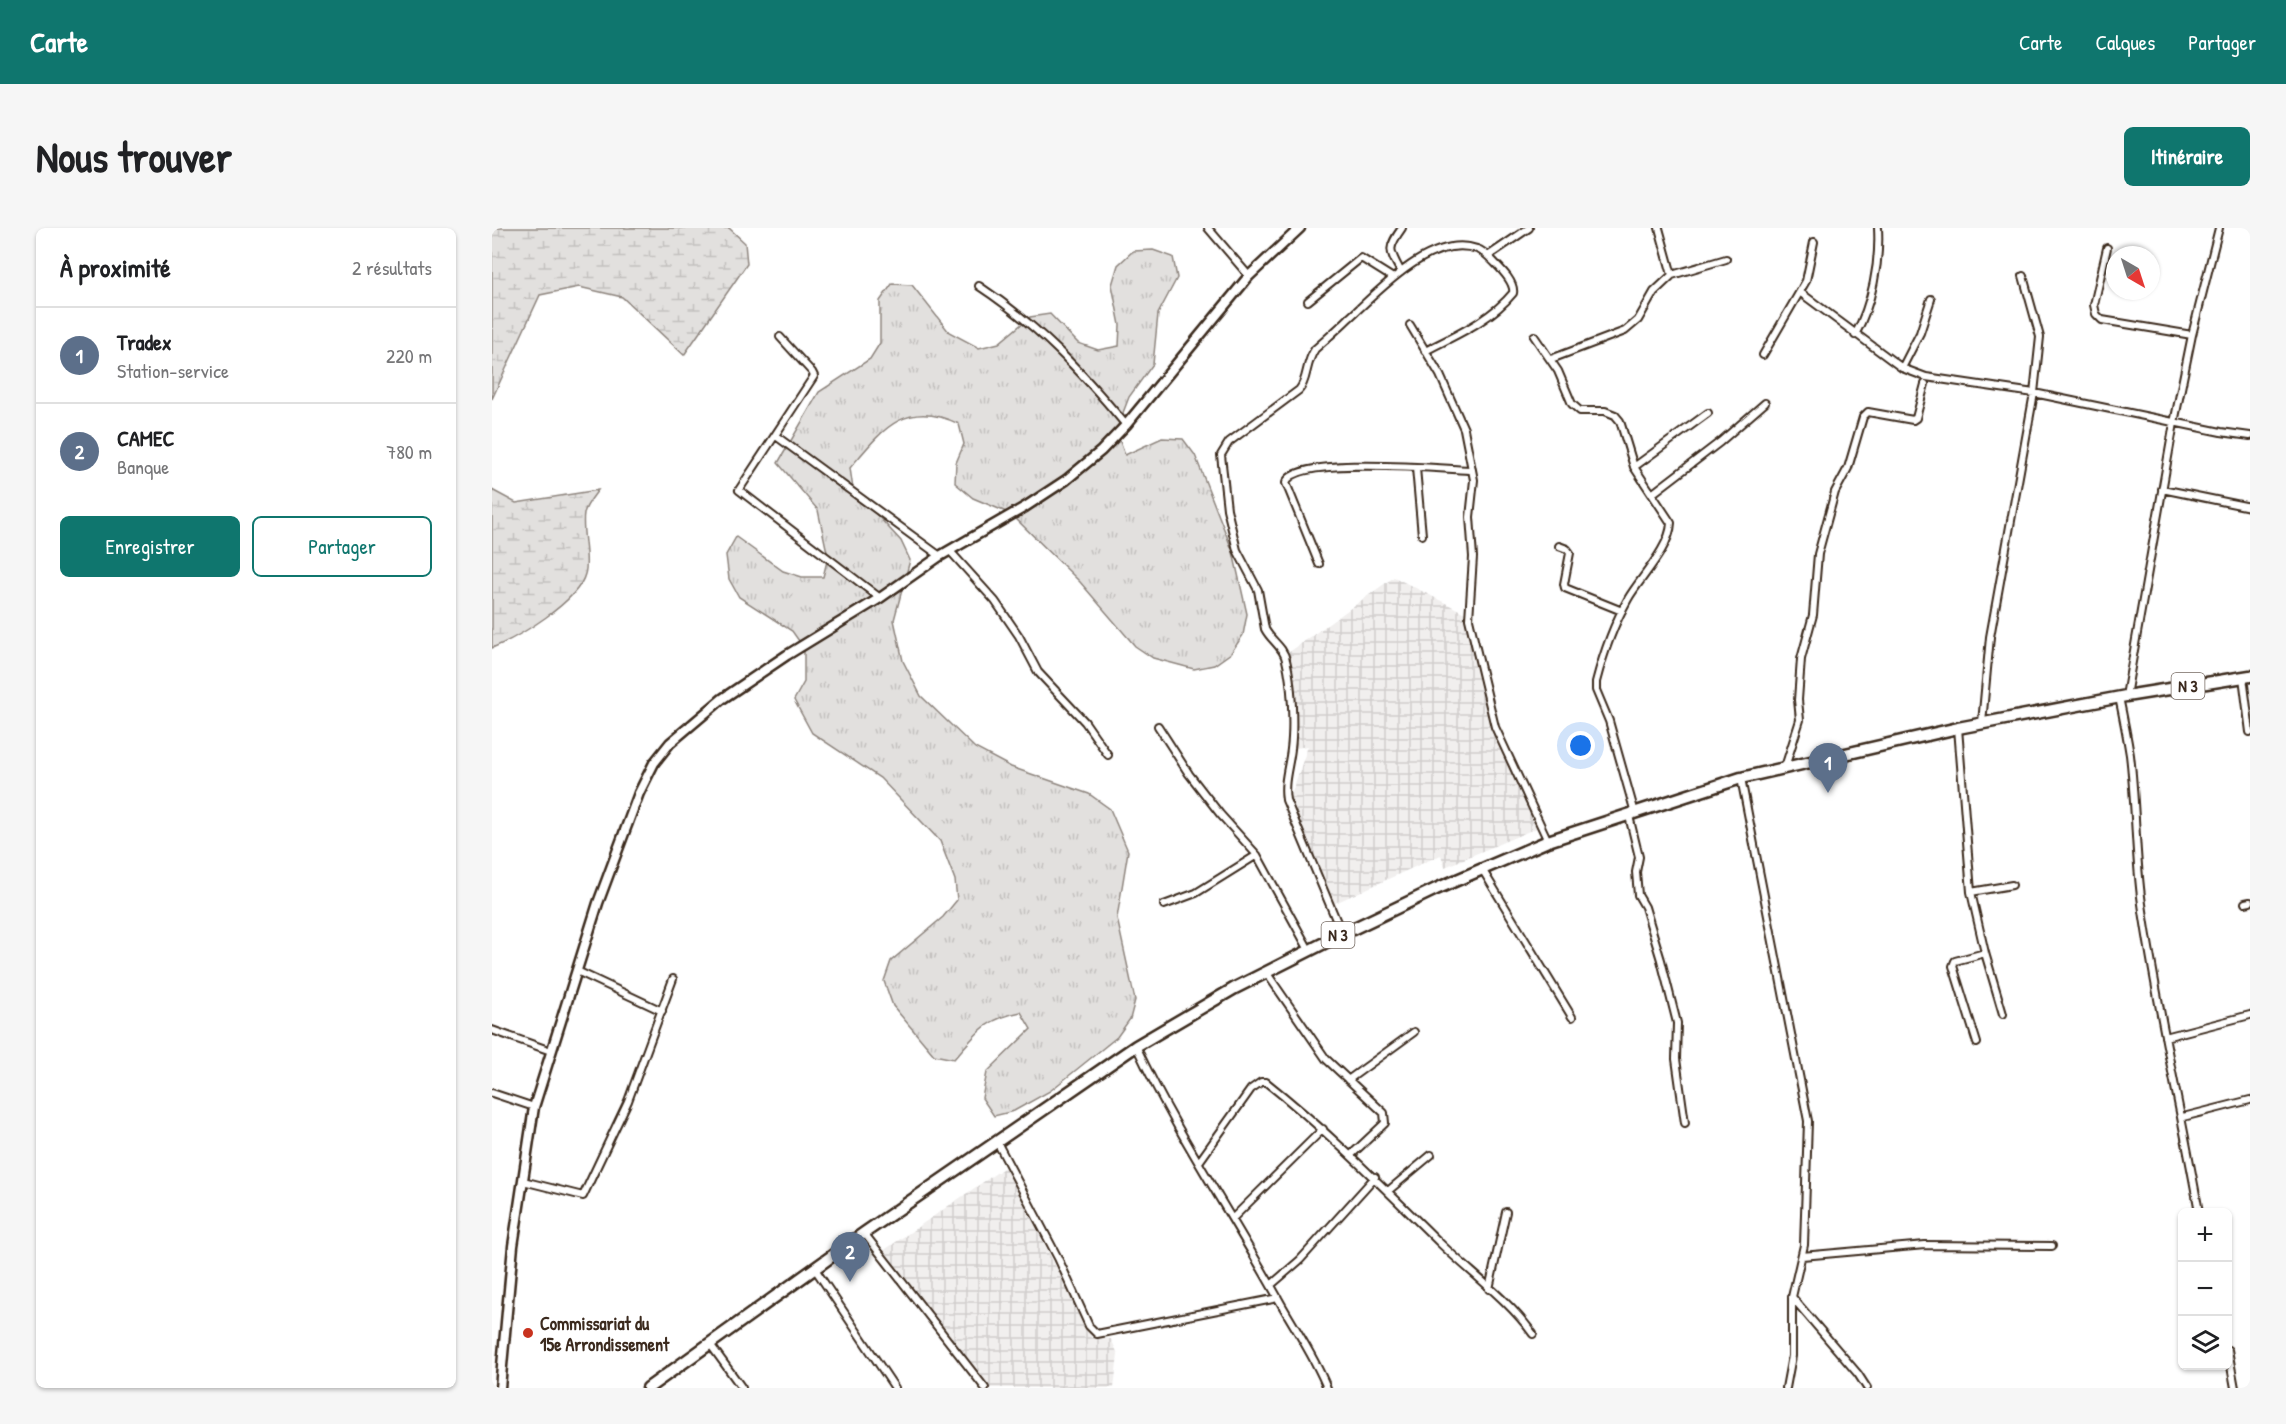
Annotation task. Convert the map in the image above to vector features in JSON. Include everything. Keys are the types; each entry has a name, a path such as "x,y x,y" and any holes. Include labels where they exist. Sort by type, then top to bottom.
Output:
{"highway":[{"name":"N 3","path":"648,1388 864,1233 1136,1046 1309,950 1482,869 1548,841 1741,778 1982,723 2123,696 2247,676"}],"main road":[{"path":"500,1388 513,1246 534,1107 598,903 639,794 654,764 670,743 722,699 787,655 880,598 940,556 1025,507 1066,480 1101,451 1249,276 1295,229"}],"street":[{"path":"1208,228 1249,276"},
{"path":"1401,272 1390,252 1390,247 1402,228"},
{"path":"1488,256 1529,228"},
{"path":"1659,228 1672,275"},
{"path":"1855,335 1865,316 1871,294 1878,228"},
{"path":"2198,1208 2183,1117 2165,1037 2141,894 2123,696 2192,335 2219,228"},
{"path":"1763,355 1806,281 1814,242"},
{"path":"1342,934 1286,800 1285,780 1289,768 1293,727 1286,658 1280,646 1265,629 1258,590 1237,550 1227,509 1221,455 1229,442 1299,390 1304,384 1310,357 1315,349 1393,278 1447,247 1476,248 1488,256 1513,286 1513,293 1481,321 1425,351"},
{"path":"2106,252 2094,306 2096,314 2102,320 2192,335"},
{"path":"1308,301 1361,258 1393,278"},
{"path":"1551,359 1625,331 1638,320 1654,292 1672,275 1689,268 1726,259"},
{"path":"1982,723 1990,637 2034,393 2040,337 2023,276"},
{"path":"980,286 1012,308 1040,332 1084,375 1126,424"},
{"path":"1800,293 1902,368 1926,377 2034,393 2174,423 2250,436"},
{"path":"1902,368 1920,333 1931,299"},
{"path":"1410,325 1460,415 1472,470 1473,503 1470,517 1473,557 1469,619 1495,727 1548,841"},
{"path":"1534,336 1551,359 1572,405 1586,412 1605,411 1615,415 1620,421 1634,466 1671,523 1671,530 1665,543 1622,611 1599,672 1596,690 1609,722 1632,814 1639,856 1636,872 1638,895 1645,907 1677,1023 1676,1059 1685,1123"},
{"path":"780,337 812,372 813,376 776,436 740,486 740,493 880,598"},
{"path":"1785,768 1800,720 1798,700 1801,659 1813,615 1818,554 1835,492 1848,468 1863,417 1868,412 1913,420 1916,418 1925,384"},
{"path":"1652,494 1720,442 1765,403"},
{"path":"1634,466 1708,413"},
{"path":"776,436 940,556"},
{"path":"1319,564 1286,483 1286,479 1292,474 1306,469 1343,465 1472,470"},
{"path":"1416,468 1422,535"},
{"path":"2162,489 2250,507"},
{"path":"1558,546 1567,549 1570,553 1565,588 1622,611"},
{"path":"950,551 995,601 1019,636 1038,672 1085,722 1108,755"},
{"path":"2247,676 2250,732"},
{"path":"1158,726 1189,774 1220,814 1257,855 1309,950"},
{"path":"1958,728 1971,892 1985,953 2003,1014"},
{"path":"1741,778 1808,1121 1809,1140 1802,1257 1792,1297 1792,1356 1786,1388"},
{"path":"1164,905 1196,893 1257,855"},
{"path":"1482,869 1572,1017"},
{"path":"1971,892 2012,885"},
{"path":"1977,1043 1953,966 1956,961 1985,953"},
{"path":"576,971 662,1011"},
{"path":"1266,972 1326,1059 1384,1113 1385,1123 1351,1155"},
{"path":"523,1180 583,1196 628,1101 673,979"},
{"path":"2165,1037 2250,1015"},
{"path":"492,1030 551,1051"},
{"path":"1348,1080 1414,1032"},
{"path":"1136,1046 1158,1094 1233,1218 1327,1388"},
{"path":"1199,1162 1251,1089 1261,1082 1266,1082 1323,1129 1375,1177 1518,1316 1533,1334"},
{"path":"492,1093 534,1107"},
{"path":"2183,1117 2250,1100"},
{"path":"1233,1218 1323,1129"},
{"path":"996,1141 1058,1258 1089,1326 1097,1334 1278,1298"},
{"path":"1388,1191 1431,1155"},
{"path":"1271,1285 1300,1260 1375,1177"},
{"path":"1489,1289 1506,1212"},
{"path":"864,1233 985,1388"},
{"path":"1802,1257 1925,1245 2052,1246"},
{"path":"815,1269 895,1388"},
{"path":"1792,1297 1858,1374 1867,1388"},
{"path":"710,1344 742,1388"},
{"path":"2232,1370 2235,1388"}],"shaded area":[{"path":"1394,577 1465,613 1495,740 1539,827 1445,867 1441,855 1333,904 1290,798 1308,746 1296,748 1288,653"},
{"path":"1005,1167 1092,1338 1111,1339 1118,1354 1114,1388 988,1388 880,1253"}],"green space":[{"path":"492,228 729,228 745,243 747,264 684,355 622,297 579,287 540,295 492,399"},
{"path":"1153,250 1173,257 1177,278 1158,314 1153,364 1129,397 1116,431 1125,455 1162,438 1183,439 1195,455 1233,552 1247,614 1243,635 1231,653 1214,665 1194,669 1153,658 1135,646 1080,582 1011,514 973,498 955,483 956,463 964,444 959,424 940,417 909,416 884,431 850,468 853,489 901,541 910,560 894,620 903,661 921,696 975,748 1011,767 1089,794 1110,809 1128,851 1117,918 1135,1000 1130,1019 1117,1037 1050,1091 1014,1111 994,1116 982,1098 987,1072 1031,1029 1021,1012 999,1018 976,1034 954,1059 934,1055 893,1006 884,981 891,961 943,917 957,900 955,880 940,841 880,778 812,733 794,700 804,682 804,648 792,631 739,597 729,579 726,555 736,537 783,571 802,577 823,577 828,557 818,510 778,463 819,392 870,359 880,343 880,301 892,284 912,285 949,332 979,348 999,343 1030,317 1050,314 1078,343 1098,350 1119,346 1120,325 1112,285 1118,265 1133,251"},
{"path":"492,490 516,503 598,490 584,514 586,568 580,585 571,596 545,618 531,628 492,648"}],"place":[{"name":"Tradex","path":"1828,793"},
{"name":"CAMEC","path":"850,1282"},
{"name":"Commissariat du 15e Arrondissement","path":"528,1333"}]}
